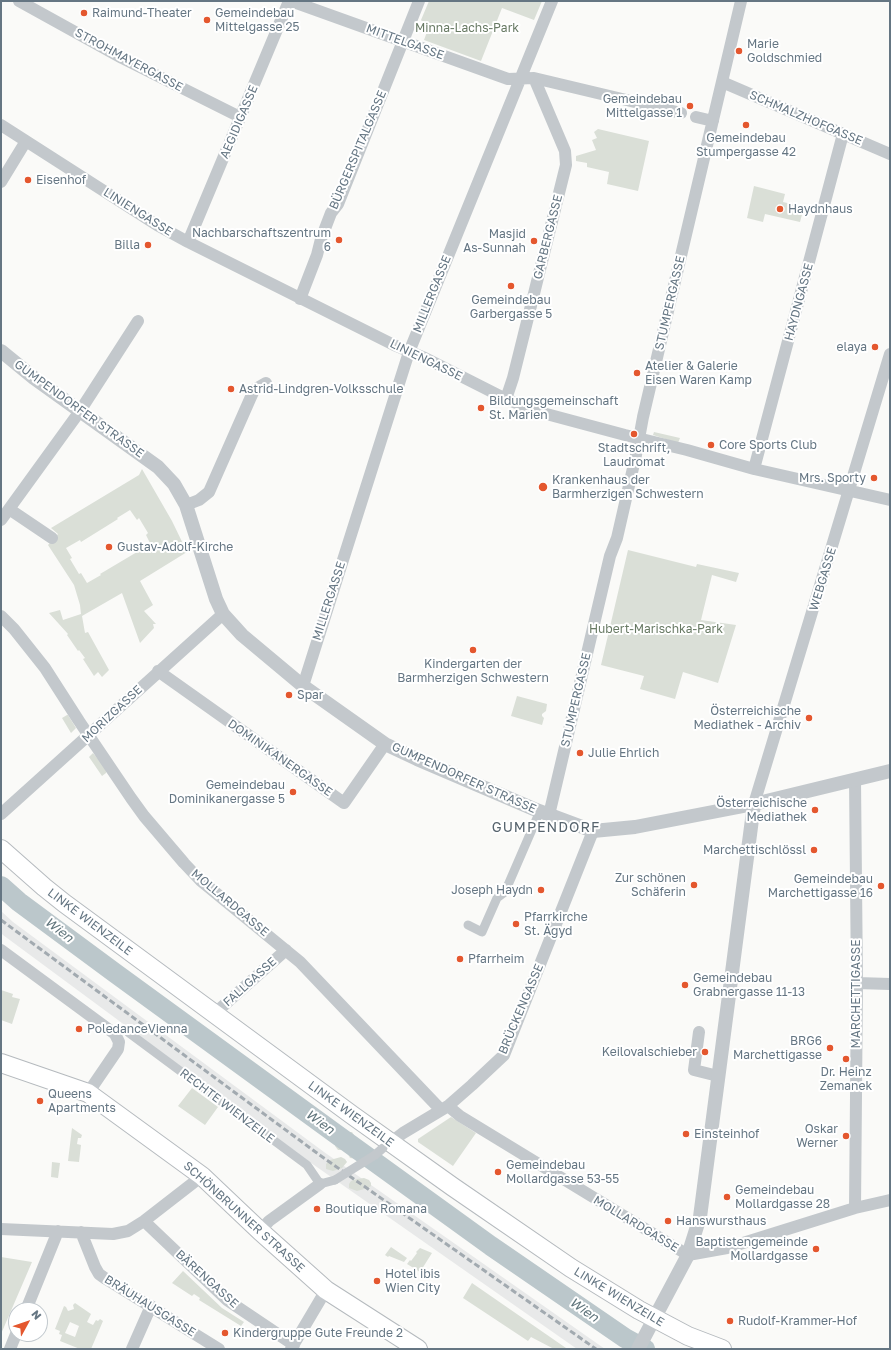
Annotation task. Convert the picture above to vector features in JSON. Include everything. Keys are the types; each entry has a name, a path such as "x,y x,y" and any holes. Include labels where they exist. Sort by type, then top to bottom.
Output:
{"main road":[{"name":"LINKE WIENZEILE","path":"1,849 27,873 59,899 387,1145 571,1268 651,1325 688,1336 722,1349"},
{"name":"SCHÖNBRUNNER STRASSE","path":"1,1063 88,1093 202,1176 260,1231 326,1290 418,1349"}],"street":[{"name":"STROHMAYERGASSE","path":"19,1 122,58 240,117"},
{"name":"AEGIDIGASSE","path":"188,242 290,1"},
{"name":"MITTELGASSE","path":"290,1 508,79 534,78"},
{"name":"BÜRGERSPITALGASSE","path":"300,299 331,213 338,204 419,1"},
{"name":"MILLERGASSE","path":"303,686 409,352 552,1"},
{"name":"STUMPERGASSE","path":"544,813 610,556 617,538 636,455 638,438 741,1"},
{"path":"534,78 681,113"},
{"name":"GARBERGASSE","path":"506,400 513,378 566,165 565,151 534,78"},
{"name":"SCHMALZHOFGASSE","path":"722,82 890,154"},
{"path":"696,117 713,121"},
{"name":"LINIENGASSE","path":"1,125 157,225 188,242 300,299 409,352 425,358 506,400 539,412 688,450 754,469 890,500"},
{"name":"HAYDNGASSE","path":"754,469 843,134"},
{"path":"1,182 26,141"},
{"path":"1,520 80,411 138,321"},
{"name":"GUMPENDORFER STRASSE","path":"1,351 34,378 158,467 174,484 186,506 216,599 223,614 253,645 303,686 385,744 544,813 593,831 635,827 754,804 890,771"},
{"name":"WEBGASSE","path":"754,804 890,354"},
{"path":"186,506 209,492 254,390 266,383"},
{"path":"9,509 52,538"},
{"name":"MORIZGASSE","path":"1,814 223,614"},
{"name":"MOLLARDGASSE","path":"1,616 22,638 45,668 89,736 144,816 184,863 200,880 286,950 320,982 445,1108 688,1255 727,1248 855,1208 890,1200"},
{"name":"DOMINIKANERGASSE","path":"158,671 344,803 385,744"},
{"name":"MARCHETTIGASSE","path":"855,780 857,983 855,1208"},
{"path":"638,1349 688,1255 700,1217 754,804"},
{"path":"468,925 482,932 497,898 505,892 544,813"},
{"name":"BRÜCKENGASSE","path":"387,1145 402,1133 445,1108 504,1055 593,831"},
{"path":"1,950 115,1034 119,1042 118,1049 88,1093"},
{"name":"FALLGASSE","path":"214,1014 286,950"},
{"path":"857,983 890,984"},
{"path":"699,1032 694,1070 718,1076"},
{"name":"RECHTE WIENZEILE","path":"129,1034 307,1165 320,1184"},
{"path":"260,1231 269,1221 320,1184 335,1180 387,1145"},
{"path":"1,1229 113,1234 128,1231 144,1222 202,1176"},
{"name":"BÄRENGASSE","path":"144,1222 227,1300 292,1347"},
{"path":"29,1302 58,1231"},
{"name":"BRÄUHAUSGASSE","path":"81,1232 90,1257 99,1274 111,1283 151,1306 219,1349"},
{"path":"292,1347 326,1290"},
{"path":"132,1349 151,1306"}],"shaded area":[{"path":"1,911 13,922 324,1152 605,1349 577,1349 314,1165 3,935 1,933"}],"green space":[{"name":"Minna-Lachs-Park","path":"429,1 542,1 534,20 502,8 481,61 424,40 428,29 421,20"},
{"path":"598,129 649,141 638,191 607,184 609,172 587,167 587,163 576,161 576,156 596,150 592,140 597,138 594,132"},
{"path":"754,186 785,194 783,202 804,207 800,222 765,214 763,222 747,218"},
{"path":"654,432 680,438 678,443 653,435"},
{"path":"142,469 172,521 187,552 140,581 153,605 144,611 156,624 153,624 154,628 140,643 122,593 82,616 85,633 88,632 109,670 102,677 98,672 94,676 83,659 85,658 79,650 78,651 67,635 68,634 49,613 60,610 63,620 81,614 74,585 48,545 58,534 51,528 139,475","holes":["130,510 137,520 139,518 148,533 146,535 151,545 87,583 81,573 79,574 70,559 72,558 66,548 80,540 81,542"]},
{"name":"Hubert-Marischka-Park","path":"628,550 696,567 697,564 739,573 736,582 712,575 701,620 736,625 718,683 683,672 675,699 640,689 644,676 601,665"},
{"path":"517,696 547,704 546,711 542,714 544,718 542,725 511,716"},
{"path":"67,715 76,728 71,733 62,718"},
{"path":"93,753 107,770 102,776 89,757"},
{"path":"1,990 13,994 12,997 20,999 12,1024 1,1020"},
{"path":"192,1088 218,1107 205,1125 178,1106"},
{"path":"451,1117 476,1133 453,1166 418,1142 418,1139"},
{"path":"72,1128 82,1135 81,1138 78,1138 77,1144 81,1145 79,1162 68,1161"},
{"path":"348,1132 352,1132 354,1139 346,1148 338,1150 335,1146 337,1140 340,1136"},
{"path":"361,1144 368,1146 369,1149 367,1153 358,1159 350,1158 348,1154 350,1150"},
{"path":"341,1157 347,1162 342,1168 333,1171 326,1169 326,1164 330,1160"},
{"path":"52,1162 60,1163 58,1178 51,1177"},
{"path":"364,1178 369,1180 371,1186 357,1191 349,1188 351,1181"},
{"path":"391,1247 407,1258 404,1262 385,1255"},
{"path":"420,1248 432,1253 420,1272 407,1264 410,1260 411,1261"},
{"path":"1,1257 32,1262 15,1302 8,1302 8,1318 1,1334"},
{"path":"183,1271 222,1308 244,1322 241,1326 199,1300 200,1298 194,1294 192,1296 172,1283"},
{"path":"472,1283 567,1349 554,1349 531,1337 528,1341 463,1298"},
{"path":"75,1303 91,1314 87,1322 93,1325 96,1320 98,1321 100,1319 103,1321 91,1349 80,1349 60,1341 62,1335 59,1334 60,1331 55,1329 64,1306 68,1311 74,1309 73,1305","holes":["70,1322 79,1326 75,1337 65,1333"]}],"waterway":[{"name":"Wien","path":"1,886 19,902 115,973 491,1246 625,1338 645,1349"}],"railway":[{"path":"1,920 321,1156 596,1349"}],"place":[{"name":"Raimund-Theater","path":"84,13"},
{"name":"Gemeindebau Mittelgasse 25","path":"207,20"},
{"name":"Marie Goldschmied","path":"739,51"},
{"name":"Gemeindebau Mittelgasse 1","path":"690,106"},
{"name":"Gemeindebau Stumpergasse 42","path":"746,125"},
{"name":"Eisenhof","path":"28,180"},
{"name":"Haydnhaus","path":"780,209"},
{"name":"Nachbarschaftszentrum 6","path":"339,240"},
{"name":"Masjid As-Sunnah","path":"534,241"},
{"name":"Billa","path":"148,245"},
{"name":"Gemeindebau Garbergasse 5","path":"511,286"},
{"name":"elaya","path":"875,347"},
{"name":"Atelier & Galerie Eisen Waren Kamp","path":"637,373"},
{"name":"Astrid-Lindgren-Volksschule","path":"231,389"},
{"name":"Bildungsgemeinschaft St. Marien","path":"481,408"},
{"name":"Stadtschrift, Laudromat","path":"634,434"},
{"name":"Core Sports Club","path":"711,445"},
{"name":"Mrs. Sporty","path":"874,478"},
{"name":"Krankenhaus der Barmherzigen Schwestern","path":"543,487"},
{"name":"Gustav-Adolf-Kirche","path":"109,547"},
{"name":"Kindergarten der Barmherzigen Schwestern","path":"473,650"},
{"name":"Spar","path":"289,695"},
{"name":"Österreichische Mediathek - Archiv","path":"809,718"},
{"name":"Julie Ehrlich","path":"580,753"},
{"name":"Gemeindebau Dominikanergasse 5","path":"293,792"},
{"name":"Österreichische Mediathek","path":"815,810"},
{"name":"Marchettischlössl","path":"814,850"},
{"name":"Zur schönen Schäferin","path":"694,885"},
{"name":"Gemeindebau Marchettigasse 16","path":"881,886"},
{"name":"Joseph Haydn","path":"541,890"},
{"name":"Pfarrkirche St. Ägyd","path":"516,924"},
{"name":"Pfarrheim","path":"460,959"},
{"name":"Gemeindebau Grabnergasse 11-13","path":"685,985"},
{"name":"PoledanceVienna","path":"79,1029"},
{"name":"BRG6 Marchettigasse","path":"830,1048"},
{"name":"Keilovalschieber","path":"705,1052"},
{"name":"Dr. Heinz Zemanek","path":"846,1059"},
{"name":"Queens Apartments","path":"40,1101"},
{"name":"Einsteinhof","path":"686,1134"},
{"name":"Oskar Werner","path":"846,1136"},
{"name":"Gemeindebau Mollardgasse 53-55","path":"498,1172"},
{"name":"Gemeindebau Mollardgasse 28","path":"727,1197"},
{"name":"Boutique Romana","path":"317,1209"},
{"name":"Hanswursthaus","path":"668,1221"},
{"name":"Baptistengemeinde Mollardgasse","path":"816,1249"},
{"name":"Hotel ibis Wien City","path":"377,1281"},
{"name":"Rudolf-Krammer-Hof","path":"730,1321"},
{"name":"Kindergruppe Gute Freunde 2","path":"225,1333"}],"district":[{"name":"GUMPENDORF","path":"546,828"}]}
